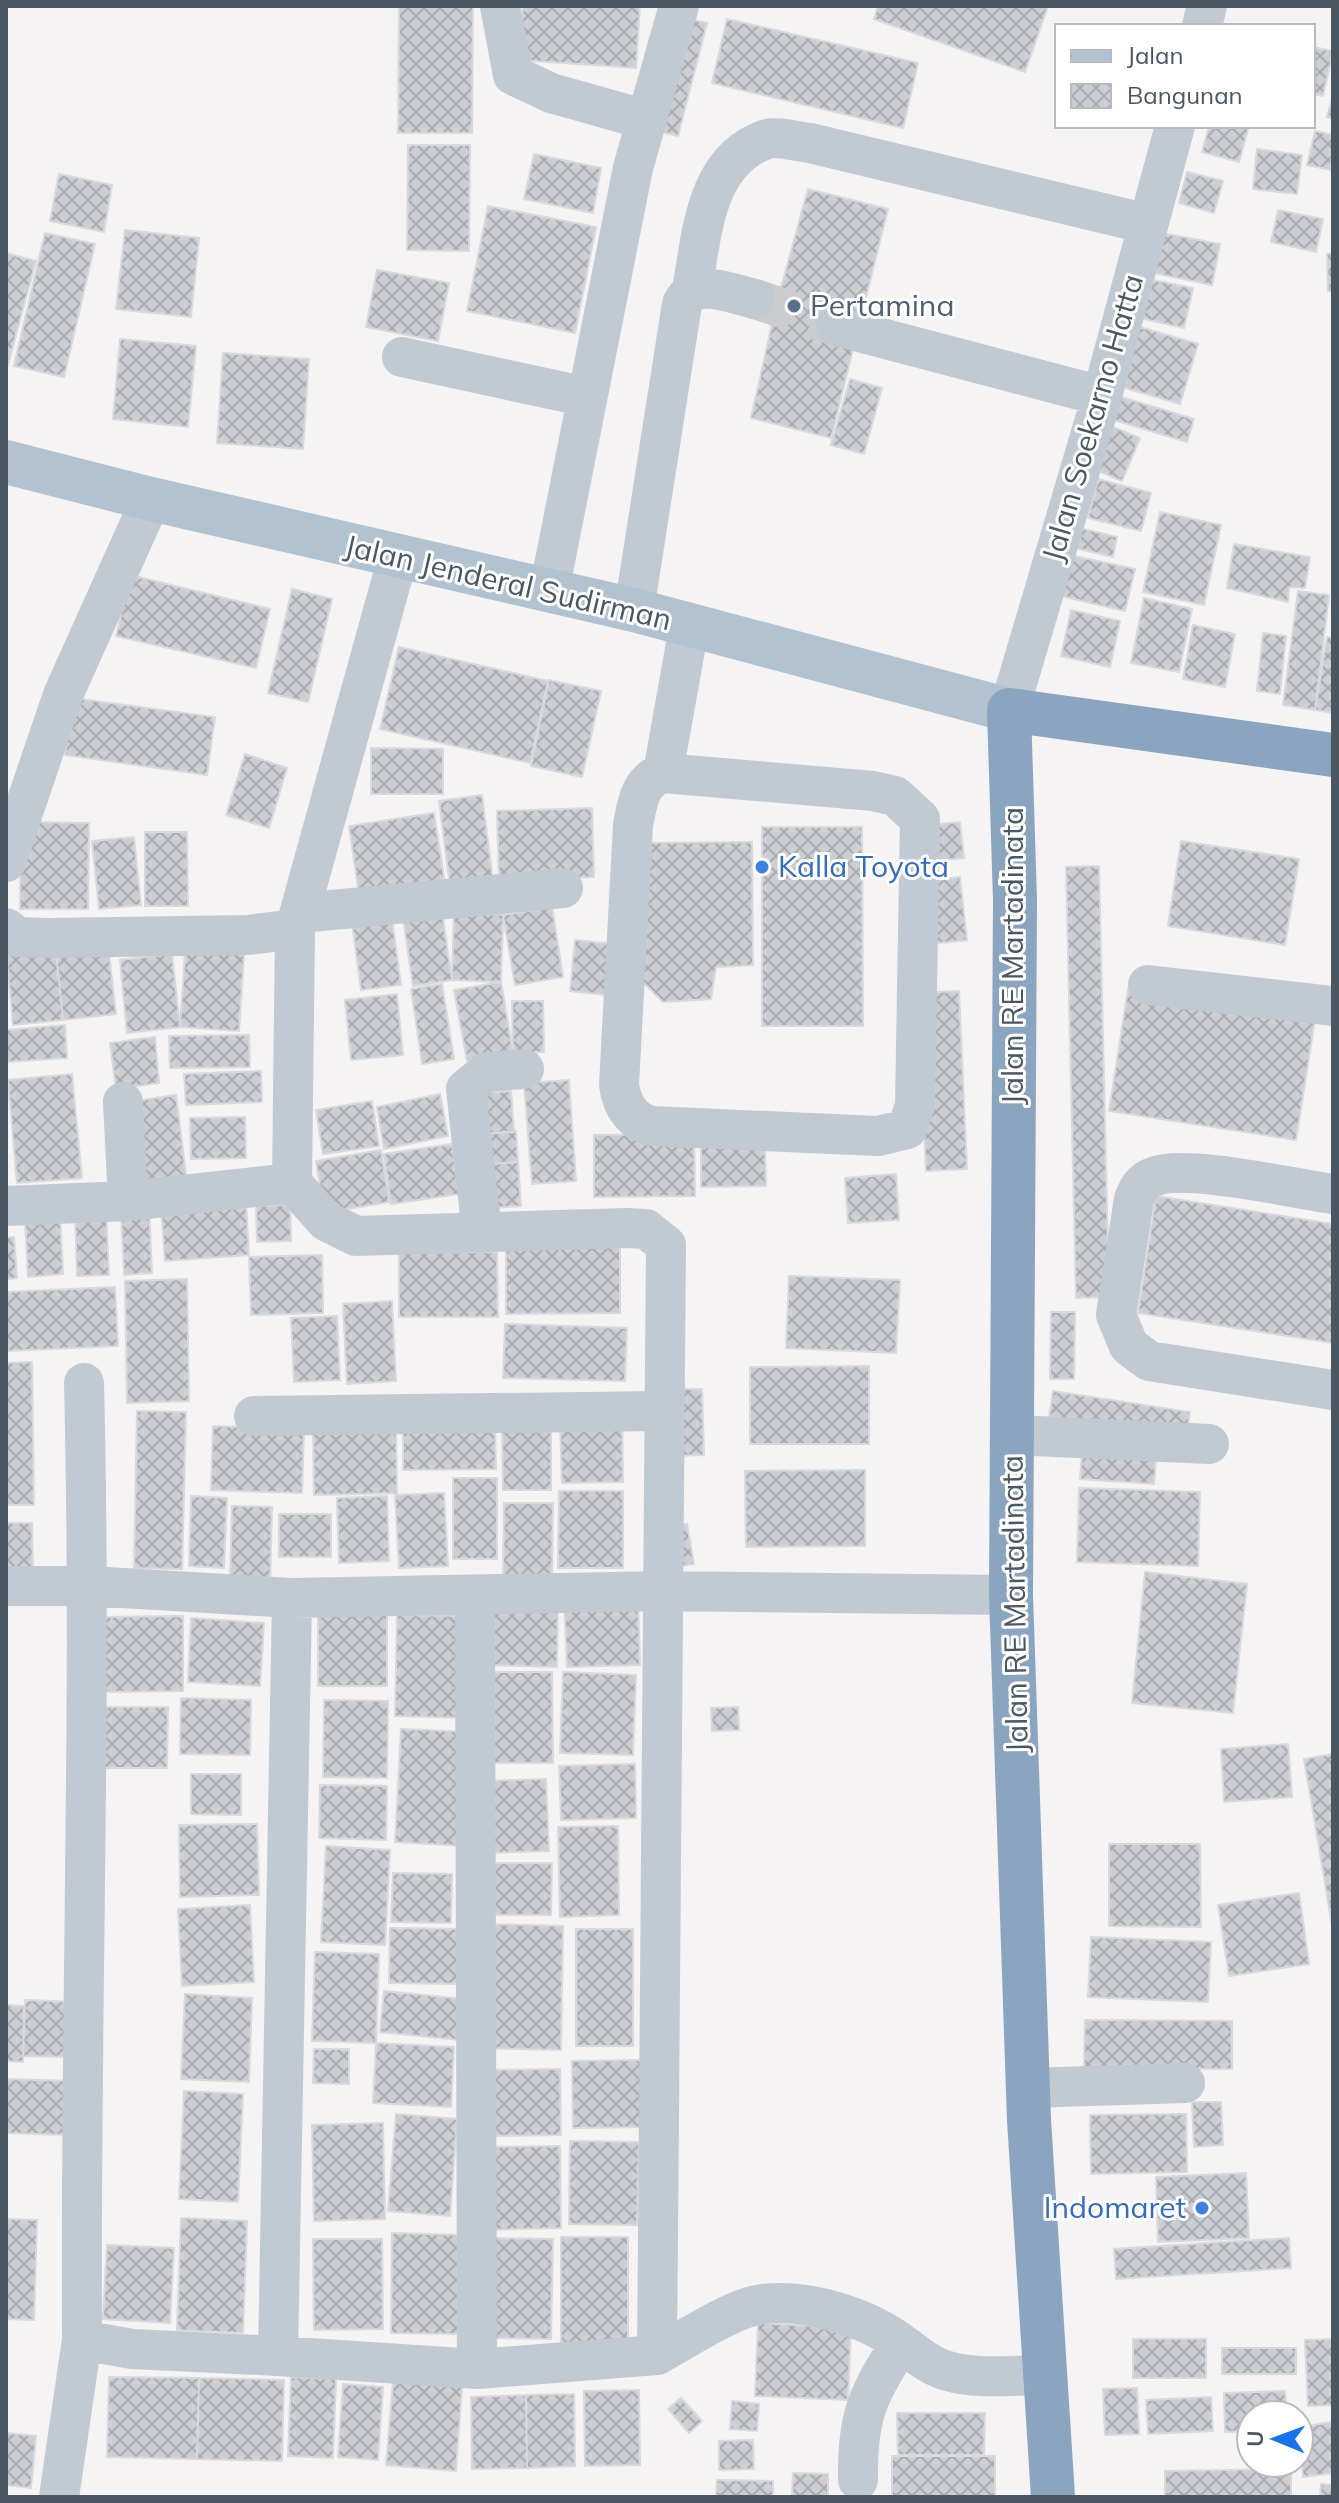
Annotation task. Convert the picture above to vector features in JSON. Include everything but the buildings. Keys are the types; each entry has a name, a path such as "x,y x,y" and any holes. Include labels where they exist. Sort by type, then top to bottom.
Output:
{"highway":[{"path":"1009,710 1333,755"},
{"name":"Jalan RE Martadinata","path":"1009,710 1015,900 1011,1595 1028,2088 1053,2497"}],"main road":[{"name":"Jalan Jenderal Sudirman","path":"6,462 151,499 634,610 1009,710"}],"street":[{"path":"500,6 513,75 551,93 647,120"},
{"path":"549,591 633,168 679,6"},
{"name":"Jalan Soekarno Hatta","path":"1009,710 1102,396 1174,128"},
{"path":"634,610 682,304 692,290 710,194 736,158 769,138 810,143 1148,224"},
{"path":"692,290 708,288 755,299"},
{"path":"836,326 1102,396"},
{"path":"402,357 587,397"},
{"path":"6,862 63,695 151,499"},
{"path":"398,557 297,921 292,1183 326,1221 356,1236 626,1228 646,1229 666,1245 662,1411 657,2355"},
{"path":"663,773 689,627"},
{"path":"663,773 873,791 895,796 920,819 915,1105 913,1119 907,1129 878,1136 651,1126 641,1123 625,1106 619,1085 633,825 638,799 646,785 652,776 663,773"},
{"path":"6,928 18,937 48,938 248,935 297,921 563,888"},
{"path":"1148,985 1333,1006"},
{"path":"482,1233 466,1089 487,1072 524,1069"},
{"path":"123,1102 128,1201"},
{"path":"1333,1194 1186,1173 1152,1177 1139,1187 1134,1199 1116,1315 1129,1346 1149,1361 1333,1390"},
{"path":"6,1206 128,1201 292,1183"},
{"path":"59,2497 82,2340 80,2093 89,1586 84,1383"},
{"path":"254,1416 662,1411"},
{"path":"1013,1435 1209,1444"},
{"path":"6,1586 89,1586 292,1598 662,1591 1011,1595"},
{"path":"475,1596 477,2369"},
{"path":"278,2356 292,1598"},
{"path":"1028,2088 1185,2083"},
{"path":"82,2340 132,2349 477,2369 657,2355 759,2304 796,2304 862,2319 920,2359 946,2371 969,2376 1046,2375"},
{"path":"858,2480 857,2436 871,2389 901,2343"}],"tunnel":[{"path":"755,299 836,326"}],"place":[{"name":"Pertamina","path":"794,306"},
{"name":"Kalla Toyota","path":"762,867"},
{"name":"Indomaret","path":"1202,2208"}]}
